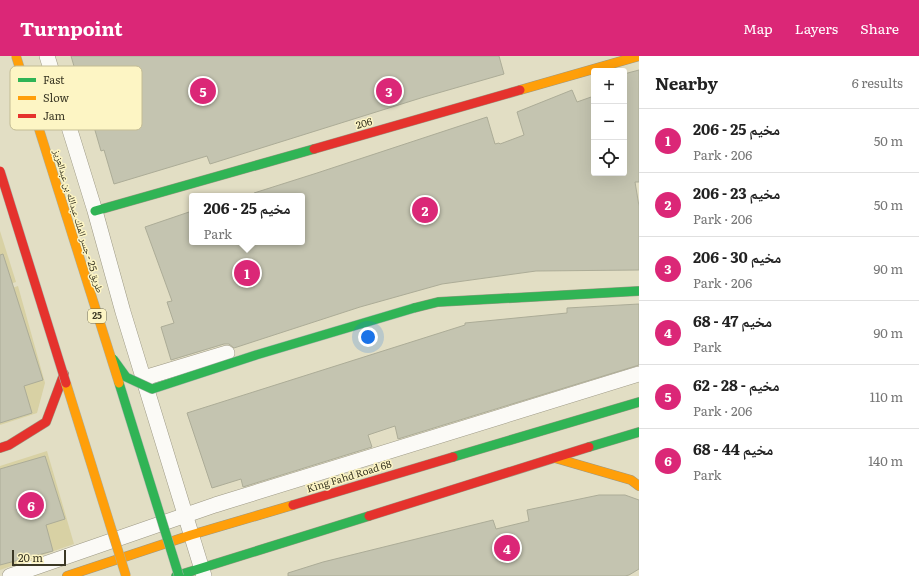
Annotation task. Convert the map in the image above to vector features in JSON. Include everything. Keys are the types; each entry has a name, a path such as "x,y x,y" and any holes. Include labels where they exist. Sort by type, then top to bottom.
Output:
{"main road":[{"name":"طريق 25 - جسر الملك عبدالله بن عبدالعزيز","path":"16,56 19,66"},
{"name":"206","path":"95,211 639,56"},
{"name":"طريق 25 - جسر الملك عبدالله بن عبدالعزيز","path":"39,130 144,462 177,576"},
{"path":"0,171 126,576"},
{"path":"109,353 126,377 152,389 256,355 438,302 639,292"},
{"path":"0,448 9,445 46,422 64,374"},
{"name":"King Fahd Road 68","path":"67,576 191,535 639,402"},
{"path":"177,576 202,572 639,432"},
{"path":"555,458 631,480 639,486"}],"street":[{"path":"47,56 50,66"},
{"path":"70,130 95,211 123,312 202,572"},
{"path":"144,378 441,291 639,281"},
{"path":"10,576 215,505 639,374"}],"shaded area":[{"path":"0,231 16,282 0,287"},
{"path":"18,286 45,383 37,413 0,425 0,292"},
{"path":"47,451 74,544 0,570 0,466"}],"building":[{"path":"71,56 499,56 504,74 424,97 210,164 207,156 114,184 104,150 101,151 95,130 142,130 142,66 74,66"},
{"path":"639,70 639,182 635,182 639,206 639,270 536,271 442,284 360,307 234,348 229,344 224,344 171,360 161,327 174,323 167,302 172,301 145,227 189,212 189,245 305,245 305,193 254,193 487,117 495,144 500,144 524,135 517,112 572,90 577,102 591,97 591,176 627,176 627,73"},
{"path":"3,254 43,380 24,386 32,413 0,423 0,255"},
{"path":"639,304 639,365 398,439 395,426 368,435 372,447 243,487 241,479 212,488 187,413 465,325 465,323 567,313 567,308"},
{"path":"45,456 65,519 46,525 53,551 0,565 0,469"},
{"path":"599,495 625,495 639,500 639,569 629,575 288,576 288,573 323,562 493,520 496,529 529,521 527,510"}],"traffic: fast":[{"path":"95,211 314,149"},
{"path":"414,308 438,302 639,291"},
{"path":"113,359 126,377 152,389 256,355 414,308"},
{"path":"119,383 179,576"},
{"path":"453,457 639,402"},
{"path":"589,447 639,432"},
{"path":"176,576 369,516"}],"traffic: slow":[{"path":"16,56 19,66"},
{"path":"520,90 639,56"},
{"path":"39,130 119,383"},
{"path":"66,383 126,576"},
{"path":"555,458 631,480 639,486"},
{"path":"67,576 191,535 293,505"}],"traffic: jam":[{"path":"314,149 520,90"},
{"path":"0,171 66,383"},
{"path":"0,448 9,445 46,422 64,374"},
{"path":"369,516 589,447"},
{"path":"293,505 453,457"}],"place":[{"name":"مخيم - 28 - 62","path":"203,91"},
{"name":"مخيم 30 - 206","path":"389,91"},
{"name":"مخيم 23 - 206","path":"425,210"},
{"name":"مخيم 25 - 206","path":"247,273"},
{"name":"مخيم 44 - 68","path":"31,505"},
{"name":"مخيم 47 - 68","path":"507,548"}]}
